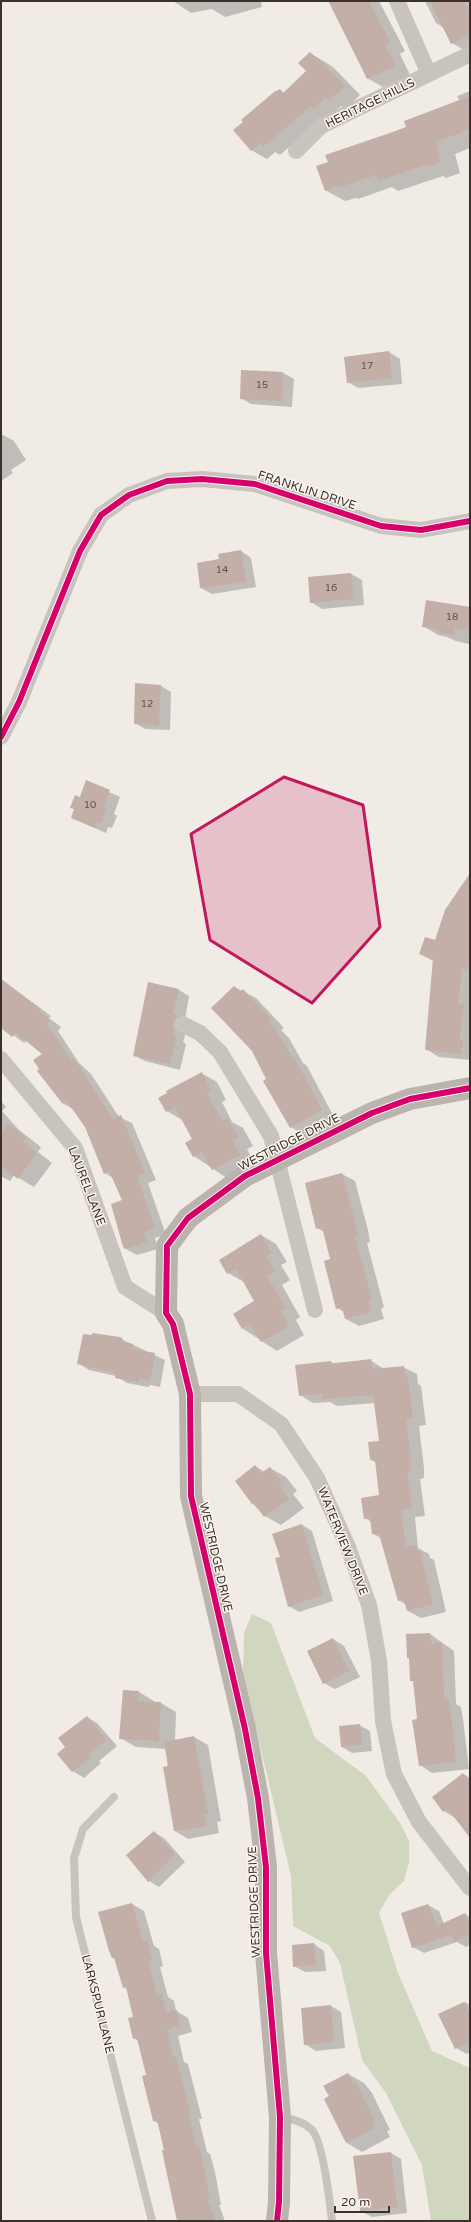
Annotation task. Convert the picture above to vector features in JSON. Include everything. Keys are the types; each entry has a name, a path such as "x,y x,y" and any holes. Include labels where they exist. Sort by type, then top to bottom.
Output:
{"street":[{"name":"HERITAGE HILLS","path":"397,1 429,74"},
{"name":"HERITAGE HILLS","path":"296,151 321,126 470,54"},
{"name":"FRANKLIN DRIVE","path":"1,737 19,702 80,551 101,516 129,495 167,481 202,478 255,484 381,526 421,530 470,521"},
{"path":"182,1024 200,1033 220,1052 271,1136 315,1310"},
{"name":"LAUREL LANE","path":"1,1059 75,1148 125,1287 166,1313"},
{"name":"WESTRIDGE DRIVE","path":"276,2221 279,2202 280,2117 266,1953 266,1867 258,1798 245,1729 190,1496 190,1394 173,1324 166,1313 167,1246 188,1218 245,1176 372,1113 404,1101 470,1088"},
{"name":"WATERVIEW DRIVE","path":"190,1394 238,1394 281,1424 317,1478 348,1547 369,1605 379,1661 383,1721 394,1774 419,1822 470,1888"}],"lane":[{"name":"LARKSPUR LANE","path":"114,1797 83,1829 74,1858 76,1917 152,2221"},
{"path":"280,2117 296,2120 312,2130 319,2147 329,2187 332,2221"}],"highlighted area":[{"path":"284,777 363,805 380,927 312,1003 210,940 191,834"}],"green space":[{"path":"252,1614 271,1623 315,1738 366,1776 400,1823 409,1841 409,1862 404,1881 389,1895 379,1913 398,1973 432,2051 470,2068 470,2221 431,2221 422,2165 386,2093 362,2060 340,1963 330,1946 293,1926 291,1876 243,1674 244,1633"}],"building":[{"path":"329,1 369,1 390,42 385,45 395,66 367,79"},
{"path":"430,1 464,1 470,13 470,34 451,44"},
{"path":"310,52 316,58 317,57 345,86 329,101 326,97 313,109 311,106 263,147 260,143 251,151 233,130 243,122 241,120 274,92 280,89 283,93 306,71 298,63"},
{"path":"470,96 470,129 436,142 441,162 425,167 425,165 385,179 378,180 376,175 325,191 316,166 328,162 325,155 406,127 404,121"},
{"path":"389,351 392,378 347,383 344,357"},
{"path":"241,370 283,372 282,401 240,399"},
{"path":"241,550 246,582 200,588 197,563 219,559 218,554"},
{"path":"351,573 354,599 310,603 308,577"},
{"path":"426,600 470,607 470,628 467,627 466,630 455,628 454,635 439,633 440,630 422,627"},
{"path":"135,683 161,685 159,725 134,724"},
{"path":"86,780 110,790 103,807 106,809 101,823 97,822 95,828 71,818 74,809 70,808 75,795 80,797"},
{"path":"470,873 470,960 467,970 462,968 458,1004 464,1005 459,1040 463,1040 461,1054 425,1050 433,959 419,954 425,937 435,940 445,910"},
{"path":"1,979 40,1009 39,1011 50,1020 47,1024 71,1060 73,1058 79,1066 113,1119 121,1115 145,1173 137,1177 155,1228 144,1232 147,1242 125,1249 123,1247 111,1204 122,1200 109,1171 104,1174 85,1127 66,1100 62,1103 37,1071 39,1069 33,1060 42,1054 16,1033 12,1037 1,1028"},
{"path":"148,982 179,989 173,1013 178,1015 173,1024 173,1036 176,1037 170,1064 133,1056"},
{"path":"234,986 240,992 243,989 272,1020 269,1022 276,1030 293,1058 294,1057 322,1110 290,1128 263,1081 266,1079 252,1051 211,1008"},
{"path":"202,1072 211,1091 207,1093 222,1121 227,1118 238,1137 232,1140 240,1155 212,1170 202,1152 193,1157 185,1143 192,1139 175,1107 166,1112 158,1098 167,1093 166,1091"},
{"path":"8,1124 26,1137 23,1142 37,1153 18,1179 1,1166 1,1134"},
{"path":"342,1173 358,1235 355,1236 372,1300 368,1301 371,1312 345,1319 342,1307 336,1309 324,1261 330,1259 322,1227 316,1229 305,1183"},
{"path":"261,1234 272,1253 266,1256 275,1271 267,1276 286,1308 281,1311 289,1326 261,1342 250,1324 242,1329 233,1314 254,1301 236,1269 227,1274 219,1260"},
{"path":"92,1333 120,1337 123,1339 123,1342 133,1344 132,1349 155,1353 150,1381 139,1379 138,1382 115,1378 116,1373 77,1364 83,1334 92,1335"},
{"path":"371,1359 372,1369 404,1366 405,1377 408,1377 413,1418 406,1419 411,1460 409,1460 411,1471 407,1472 412,1508 401,1510 406,1547 416,1545 417,1551 420,1551 433,1604 407,1611 404,1600 398,1601 379,1534 372,1534 370,1518 364,1519 361,1498 379,1495 375,1460 370,1460 368,1442 379,1441 373,1395 323,1399 322,1394 299,1396 295,1365 331,1361 332,1364"},
{"path":"255,1465 261,1473 270,1467 282,1482 278,1484 289,1499 264,1517 235,1481"},
{"path":"302,1524 323,1595 288,1607 275,1558 280,1557 272,1534"},
{"path":"430,1633 431,1643 442,1642 444,1699 448,1698 451,1712 456,1762 419,1766 412,1720 417,1719 413,1681 410,1681 409,1658 407,1658 406,1634"},
{"path":"333,1638 349,1671 323,1684 307,1651"},
{"path":"123,1690 139,1691 138,1701 161,1702 159,1741 119,1739"},
{"path":"87,1716 106,1740 89,1754 91,1757 72,1772 57,1754 65,1747 58,1738"},
{"path":"360,1724 362,1745 341,1747 339,1726"},
{"path":"194,1736 208,1814 204,1814 206,1826 174,1831 163,1767 168,1766 164,1742"},
{"path":"463,1773 470,1782 470,1838 448,1809 443,1812 432,1797"},
{"path":"154,1831 175,1855 148,1882 126,1855"},
{"path":"132,1903 143,1941 147,1941 152,1960 148,1960 157,1994 162,1993 166,2012 177,2010 180,2025 167,2029 173,2057 176,2056 190,2112 188,2113 196,2146 199,2146 210,2198 207,2199 216,2221 177,2221 157,2120 153,2121 142,2076 146,2075 137,2038 133,2039 128,2018 133,2017 126,1987 123,1988 114,1958 112,1958 109,1951 98,1912"},
{"path":"428,1904 437,1926 465,1913 470,1924 470,1934 454,1942 451,1935 412,1948 401,1913"},
{"path":"314,1943 316,1965 293,1967 292,1945"},
{"path":"464,2002 470,2015 470,2041 455,2049 438,2014"},
{"path":"331,2005 334,2042 304,2045 301,2008"},
{"path":"348,2073 354,2084 356,2083 375,2121 372,2122 375,2128 346,2143 324,2099 329,2096 323,2086"},
{"path":"391,2152 397,2207 360,2211 353,2156"}],"cycle path":[{"path":"1,737 19,702 80,551 101,515 129,495 167,481 202,479 255,484 381,526 421,530 470,521"},
{"path":"277,2221 279,2202 280,2117 266,1953 266,1867 258,1798 245,1729 191,1496 190,1394 173,1324 166,1313 167,1246 188,1218 245,1176 372,1113 410,1099 470,1088"}]}
